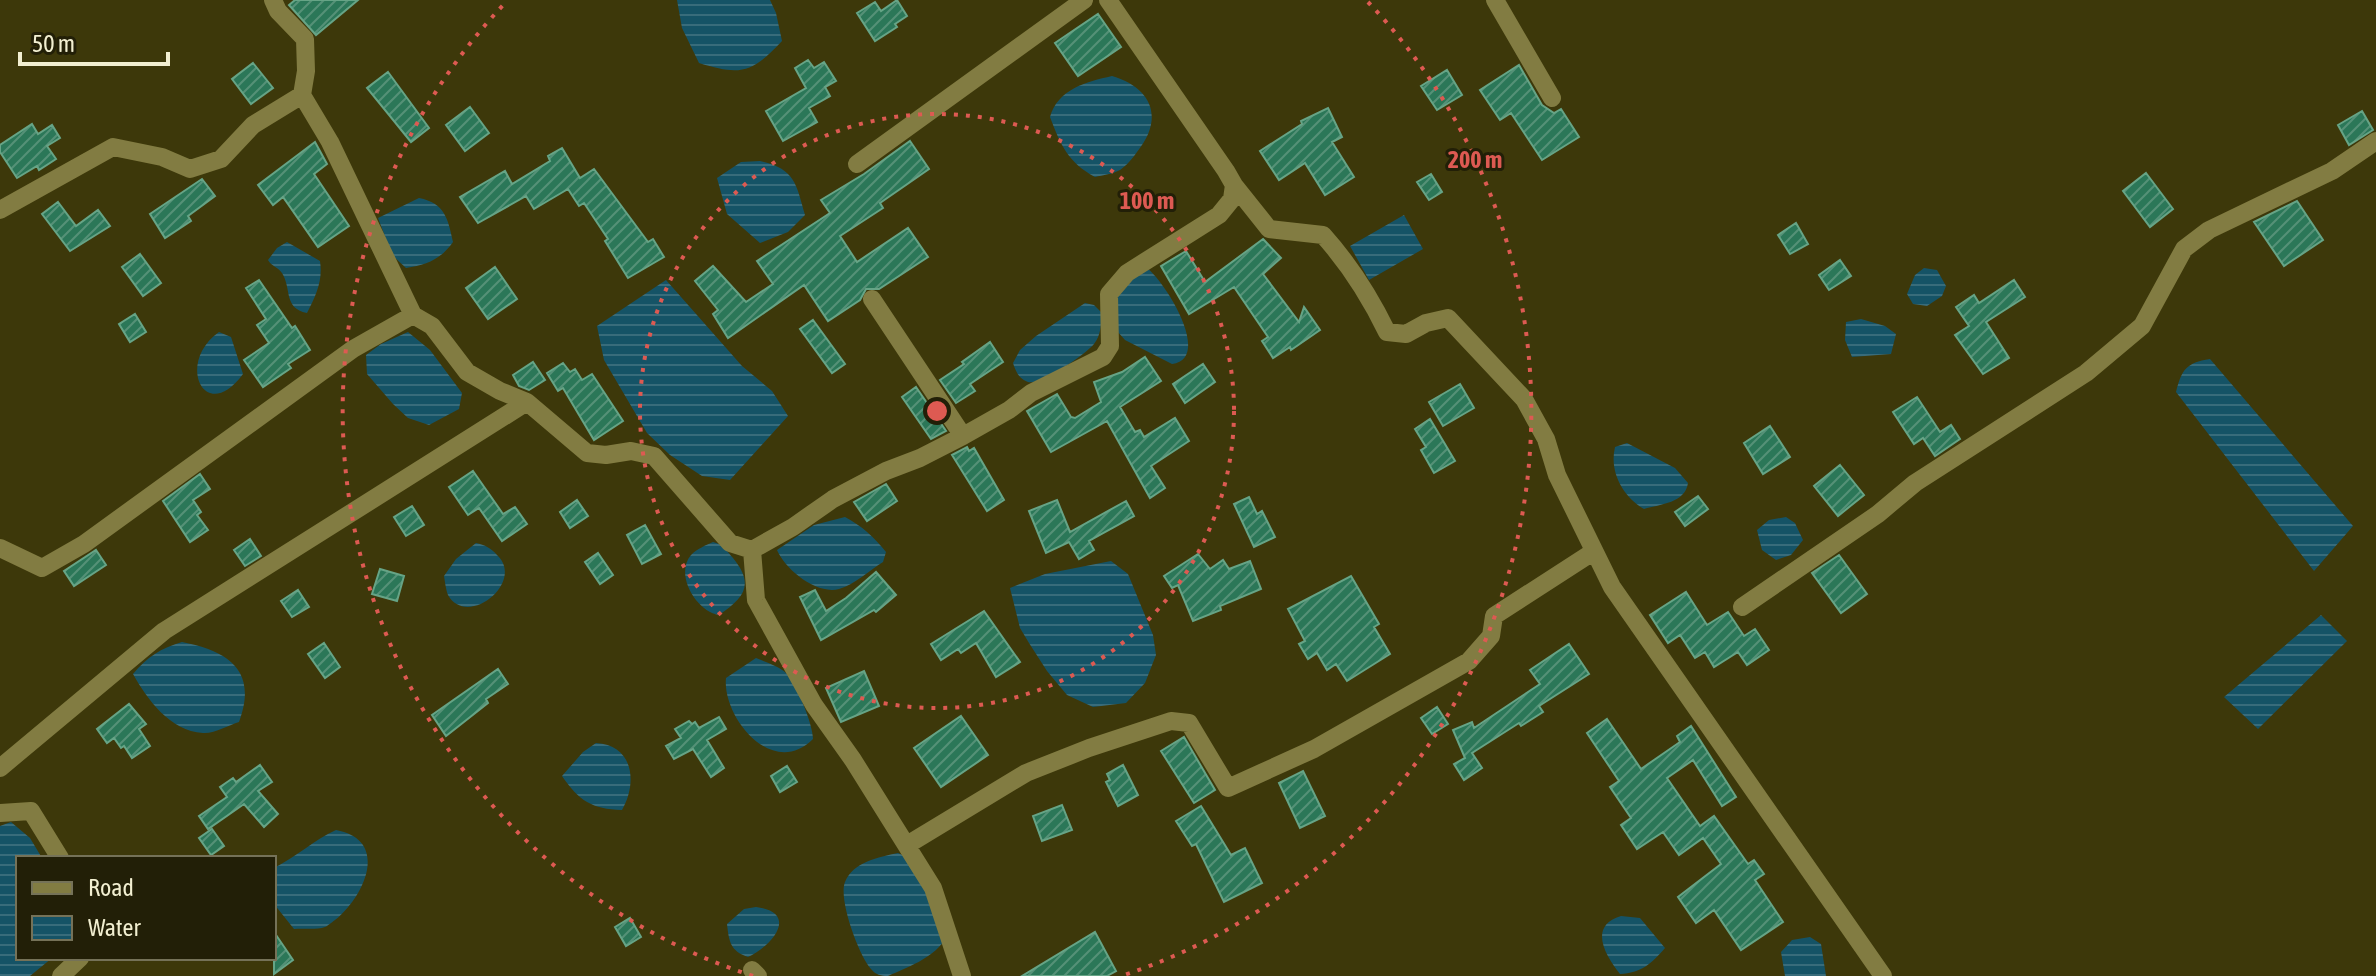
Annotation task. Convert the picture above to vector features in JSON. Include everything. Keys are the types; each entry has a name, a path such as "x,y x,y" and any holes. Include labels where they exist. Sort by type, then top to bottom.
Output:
{"street":[{"path":"273,0 278,11 305,39 306,71 302,95 330,142 413,315 432,326 467,372 527,402 587,453 606,455 631,451 654,456 730,543 752,550 833,499 963,436 1009,410 1031,393 1103,357 1110,346 1109,294 1127,273 1219,215 1232,199 1234,185"},
{"path":"857,164 1084,0"},
{"path":"1108,0 1234,185 1269,229 1323,235 1340,254 1373,304 1387,332 1406,334 1426,323 1448,318 1524,399 1546,439 1557,475 1612,587 1883,976"},
{"path":"1495,0 1552,98"},
{"path":"0,210 113,147 162,157 190,169 221,159 253,125 302,95"},
{"path":"1742,607 1878,514 1915,483 2086,373 2142,326 2184,249 2209,230 2332,171 2376,141"},
{"path":"872,299 963,436"},
{"path":"0,548 42,568 84,544 353,349 413,315"},
{"path":"0,768 164,631 527,402"},
{"path":"752,550 756,600 814,705 853,760 933,888 962,976"},
{"path":"907,845 1026,773 1171,721 1189,723 1228,788 1314,749 1469,661 1491,636 1494,616 1593,552"},
{"path":"0,813 31,811 59,856"},
{"path":"61,976 78,960"}],"water":[{"path":"677,0 770,0 782,41 762,60 745,69 725,70 699,63 682,28"},
{"path":"1112,76 1137,88 1150,106 1152,117 1145,140 1134,157 1120,170 1095,177 1066,152 1050,117 1066,93 1083,84"},
{"path":"760,161 781,168 792,179 805,215 788,232 760,243 727,214 717,178 741,162"},
{"path":"419,198 435,204 444,213 453,242 433,260 406,268 392,255 378,218"},
{"path":"1404,215 1423,249 1369,280 1350,246"},
{"path":"287,242 320,261 320,281 307,313 294,307 282,273 268,260 277,248"},
{"path":"1924,268 1937,270 1946,286 1942,296 1927,306 1913,304 1907,294 1915,275"},
{"path":"1148,269 1174,303 1187,335 1188,348 1183,359 1172,364 1125,340 1117,331 1117,293 1138,273"},
{"path":"666,280 742,366 772,391 788,416 730,480 702,476 670,455 647,433 604,360 597,326"},
{"path":"1085,303 1094,305 1102,313 1094,344 1042,379 1028,382 1022,379 1013,363 1020,350"},
{"path":"1861,319 1885,326 1896,334 1891,354 1852,357 1845,340 1846,322"},
{"path":"219,332 231,337 243,374 229,388 217,394 207,392 200,384 197,373 206,345"},
{"path":"408,332 430,350 462,393 459,409 429,425 408,418 367,374 366,355 381,344"},
{"path":"2210,359 2353,526 2314,571 2176,392 2186,368"},
{"path":"1627,443 1675,468 1688,483 1682,495 1671,502 1644,509 1636,504 1619,483 1614,466 1615,447"},
{"path":"845,517 867,532 886,552 883,562 845,587 830,590 811,584 787,565 777,550 814,525"},
{"path":"1786,517 1795,523 1803,540 1791,555 1776,560 1762,550 1757,530 1769,520"},
{"path":"713,542 722,546 733,558 745,583 740,597 719,615 696,600 685,572 691,555"},
{"path":"476,543 488,547 497,555 504,566 504,577 490,598 468,607 457,604 448,595 444,576 456,559"},
{"path":"1111,561 1128,574 1153,635 1156,655 1145,683 1126,703 1093,707 1067,695 1047,671 1020,628 1010,588 1045,574"},
{"path":"2321,615 2347,641 2258,729 2224,697"},
{"path":"182,642 213,651 235,666 245,689 239,722 212,732 191,731 170,720 145,693 133,674 155,654"},
{"path":"756,658 783,671 799,694 813,739 797,750 782,752 766,748 741,725 732,709 726,678"},
{"path":"596,743 618,750 629,767 630,788 622,810 602,808 587,802 574,792 562,776 583,752"},
{"path":"11,822 30,838 41,856 16,856 16,960 50,960 30,976 0,976 0,826"},
{"path":"336,830 353,836 363,845 367,870 363,884 346,910 327,926 294,929 276,906 276,867"},
{"path":"898,853 909,858 918,872 944,941 919,962 883,976 873,971 861,952 847,914 844,890 849,875 860,865"},
{"path":"756,907 777,916 778,930 766,945 748,957 737,952 732,945 727,924 744,909"},
{"path":"1621,916 1640,918 1665,948 1645,967 1620,974 1605,950 1602,934 1611,921"},
{"path":"1810,937 1821,944 1826,976 1785,976 1781,952 1792,940"}],"building":[{"path":"295,0 358,0 316,35 289,5"},
{"path":"897,0 907,16 895,24 897,27 875,41 857,13 875,2 881,11"},
{"path":"1098,14 1121,47 1078,76 1055,43"},
{"path":"808,60 814,68 824,62 836,81 825,87 830,96 809,108 817,122 783,141 766,111 806,88 795,68"},
{"path":"253,63 273,88 251,104 232,79"},
{"path":"1519,65 1542,105 1554,113 1561,109 1579,137 1542,160 1511,113 1500,120 1480,90"},
{"path":"1447,70 1462,95 1437,110 1421,86"},
{"path":"388,72 429,128 411,142 367,88"},
{"path":"470,107 489,133 465,151 446,125"},
{"path":"1328,108 1342,137 1332,142 1354,177 1325,195 1305,163 1279,180 1260,151 1302,124 1301,121"},
{"path":"2362,111 2373,130 2349,145 2338,125"},
{"path":"32,124 38,134 52,125 60,138 47,146 56,159 39,170 37,166 17,178 0,152 0,145"},
{"path":"910,141 929,169 880,203 883,208 840,236 857,262 908,228 928,257 879,289 866,289 860,300 828,321 804,285 728,338 713,314 718,310 695,281 713,266 746,302 773,284 757,261 830,213 821,200"},
{"path":"315,142 327,164 314,174 349,226 318,247 283,197 273,205 258,185"},
{"path":"562,148 580,178 594,169 648,242 653,239 664,257 628,278 605,241 608,239 584,203 579,206 568,189 534,209 526,196 478,223 460,197 505,171 512,184 550,161 548,156"},
{"path":"2146,173 2173,209 2150,227 2123,191"},
{"path":"1431,174 1442,192 1429,200 1417,182"},
{"path":"202,179 215,196 188,216 191,221 165,238 150,214"},
{"path":"2297,201 2323,240 2284,266 2254,222"},
{"path":"58,202 76,226 98,210 110,226 70,251 42,214"},
{"path":"1796,223 1808,244 1790,254 1778,235"},
{"path":"1263,239 1281,258 1263,274 1299,322 1304,307 1320,330 1273,358 1262,341 1268,337 1234,287 1189,314 1161,266 1186,251 1205,282"},
{"path":"140,254 161,283 143,296 122,267"},
{"path":"1840,260 1851,276 1829,290 1819,275"},
{"path":"495,267 517,299 488,319 466,288"},
{"path":"259,280 310,350 288,364 291,368 263,387 244,360 269,343 257,325 266,319 246,288"},
{"path":"2014,280 2025,297 1986,322 2009,358 1983,374 1955,335 1969,326 1956,307 1974,295 1979,303"},
{"path":"135,314 146,332 130,342 119,324"},
{"path":"813,320 845,364 832,373 800,329"},
{"path":"990,342 1003,362 970,384 975,391 956,403 940,380"},
{"path":"1145,357 1161,381 1120,407 1135,432 1140,430 1144,437 1175,418 1189,441 1151,466 1165,488 1150,498 1107,421 1051,452 1027,411 1057,394 1071,417 1075,418 1101,402 1094,382 1122,372"},
{"path":"533,362 545,380 529,390 519,386 513,375"},
{"path":"563,363 570,372 575,369 582,380 592,374 623,421 594,440 563,388 558,391 547,373"},
{"path":"1203,364 1215,382 1185,403 1173,384"},
{"path":"1460,384 1474,408 1443,426 1429,402"},
{"path":"916,387 946,431 931,439 902,397"},
{"path":"1917,397 1940,432 1951,425 1960,439 1935,456 1923,438 1914,444 1893,412"},
{"path":"1430,419 1455,461 1434,473 1421,450 1426,447 1415,429"},
{"path":"1770,426 1790,457 1763,474 1744,443"},
{"path":"967,447 969,451 974,448 1004,500 987,511 952,455"},
{"path":"1840,465 1864,495 1838,516 1814,486"},
{"path":"473,471 503,514 515,507 527,524 502,541 479,508 468,515 449,487"},
{"path":"200,474 210,489 193,500 201,512 197,515 208,530 190,542 163,501"},
{"path":"886,484 897,501 867,521 854,502"},
{"path":"1698,496 1708,509 1685,526 1675,512"},
{"path":"1249,497 1257,514 1262,511 1275,537 1254,547 1234,504"},
{"path":"577,500 588,516 570,528 560,512"},
{"path":"1057,500 1070,532 1126,501 1134,516 1089,541 1094,550 1079,559 1069,542 1046,553 1029,511"},
{"path":"412,506 424,525 406,536 394,517"},
{"path":"645,525 661,554 642,564 627,535"},
{"path":"250,539 261,556 245,566 234,550"},
{"path":"96,550 106,565 74,586 64,571"},
{"path":"598,553 613,575 600,584 585,562"},
{"path":"1198,554 1210,569 1223,560 1229,569 1250,561 1261,589 1193,621 1178,585 1172,588 1164,576"},
{"path":"1839,555 1867,594 1841,613 1812,573"},
{"path":"380,569 404,576 397,601 372,594"},
{"path":"876,572 896,595 876,612 874,610 821,640 800,597 815,590 826,611"},
{"path":"1351,576 1379,624 1374,627 1390,654 1347,681 1336,664 1327,670 1317,653 1308,659 1299,644 1305,641 1288,609"},
{"path":"298,590 309,607 292,617 281,601"},
{"path":"1686,592 1707,625 1728,612 1744,636 1755,629 1769,650 1747,665 1738,652 1714,667 1705,652 1695,658 1680,635 1668,643 1650,615"},
{"path":"984,611 1020,662 996,677 976,643 961,653 958,649 941,660 931,644"},
{"path":"324,643 340,667 325,678 308,654"},
{"path":"1569,644 1589,674 1539,706 1543,712 1521,726 1519,723 1472,753 1482,768 1464,780 1454,764 1465,758 1453,730 1472,722 1474,728 1540,684 1530,670"},
{"path":"498,669 508,684 486,699 488,703 446,736 432,715"},
{"path":"864,671 879,706 841,722 826,688"},
{"path":"129,704 146,724 139,729 150,746 132,758 114,738 107,743 97,729"},
{"path":"1437,707 1448,724 1432,734 1421,718"},
{"path":"961,716 988,755 941,787 914,748"},
{"path":"719,717 726,729 707,740 724,768 711,777 693,749 674,759 666,746 681,738 675,729 689,721 692,724 695,722 699,728"},
{"path":"1607,719 1641,769 1680,742 1677,736 1691,726 1736,797 1722,806 1693,760 1667,778 1700,826 1714,816 1748,864 1754,860 1764,874 1755,880 1783,922 1741,950 1714,910 1696,923 1678,897 1721,864 1703,838 1679,855 1663,832 1637,849 1621,825 1631,818 1610,787 1619,781 1587,733"},
{"path":"1184,737 1215,790 1194,803 1161,751"},
{"path":"260,765 272,782 258,791 278,814 264,827 244,804 208,829 199,816 227,797 220,787 233,778 236,782"},
{"path":"1123,765 1138,795 1118,806 1106,782 1110,780 1107,774"},
{"path":"787,766 797,782 780,792 771,776"},
{"path":"1303,771 1325,816 1300,828 1279,783"},
{"path":"1062,805 1072,830 1042,841 1033,816"},
{"path":"1201,806 1231,855 1245,848 1262,883 1224,902 1196,844 1192,846 1176,821"},
{"path":"212,829 224,846 211,855 199,838"},
{"path":"630,918 641,937 626,946 615,927"},
{"path":"1095,932 1116,971 1107,976 1022,976"},
{"path":"276,935 293,960 274,974 276,960"}]}
